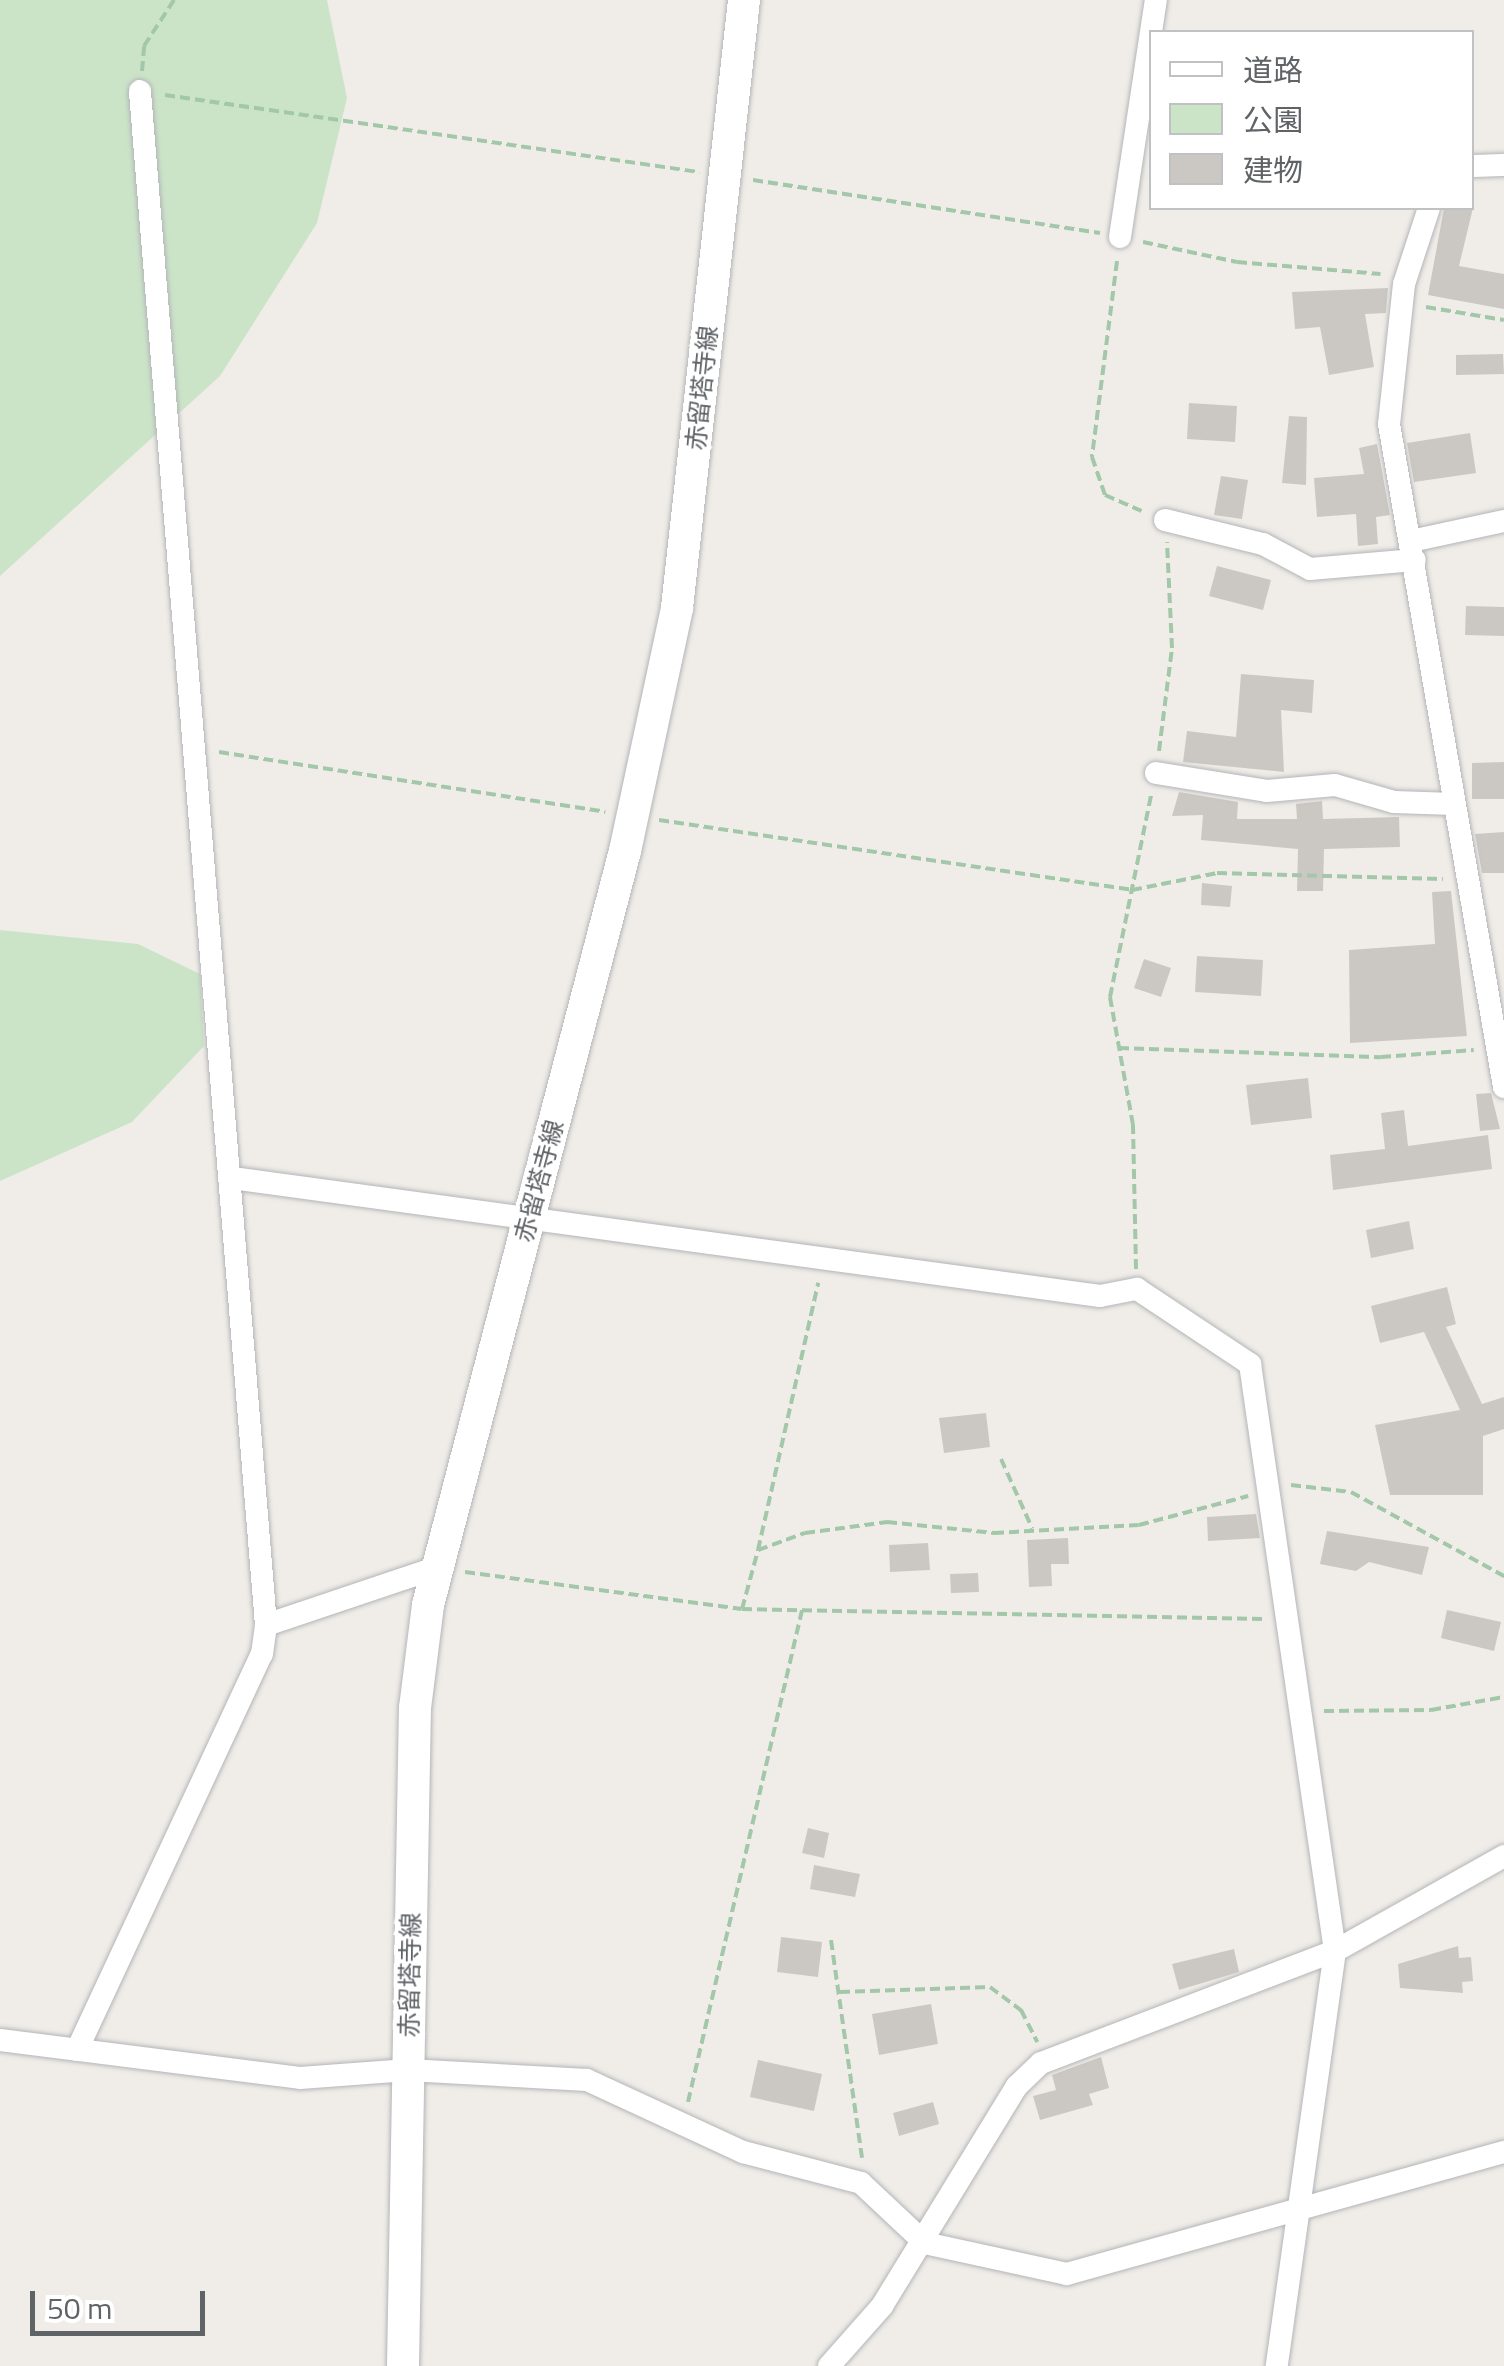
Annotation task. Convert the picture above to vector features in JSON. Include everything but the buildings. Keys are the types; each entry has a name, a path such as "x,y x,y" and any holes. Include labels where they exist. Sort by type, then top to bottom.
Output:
{"main road":[{"name":"赤留塔寺線","path":"403,2366 416,1708 436,1568 530,1219 631,816 676,608 744,0"}],"street":[{"path":"1151,30 1156,0"},
{"path":"1120,236 1149,46"},
{"path":"77,2050 262,1654 266,1625 200,749 140,91"},
{"path":"1474,166 1504,165"},
{"path":"1428,210 1403,294 1389,424 1494,1052 1504,1087"},
{"path":"1165,520 1263,544 1310,568 1413,550 1504,522"},
{"path":"1156,773 1267,791 1335,784 1394,802 1454,804"},
{"path":"232,1178 1100,1296 1137,1290 1250,1364 1304,1710 1335,1951 1277,2366"},
{"path":"266,1625 436,1568"},
{"path":"829,2366 926,2243 1017,2086 1047,2060 1335,1951 1504,1856"},
{"path":"0,2040 300,2078 408,2070 587,2080 743,2152 860,2183 926,2243 1025,2270 1078,2274 1504,2152"}],"path":[{"path":"174,0 144,46 140,91 1120,236 1403,294 1504,320"},
{"path":"1120,236 1095,478 1105,495 1165,520 1172,648 1156,773 1110,997 1133,1125 1137,1290"},
{"path":"200,749 1132,890 1216,873 1466,880"},
{"path":"1119,1048 1494,1052"},
{"path":"742,1608 824,1258"},
{"path":"1001,1459 1032,1530"},
{"path":"758,1550 869,1523 1032,1530 1166,1521 1270,1486 1351,1492 1504,1576"},
{"path":"436,1568 742,1608 1290,1619"},
{"path":"683,2122 802,1610"},
{"path":"1304,1710 1431,1710 1504,1697"},
{"path":"831,1940 864,2173 878,2196"},
{"path":"840,1992 1001,1990 1047,2060"}],"green space":[{"path":"0,0 327,0 347,98 317,223 220,376 0,576"},
{"path":"0,930 138,944 200,974 204,1046 132,1122 0,1181"}]}
